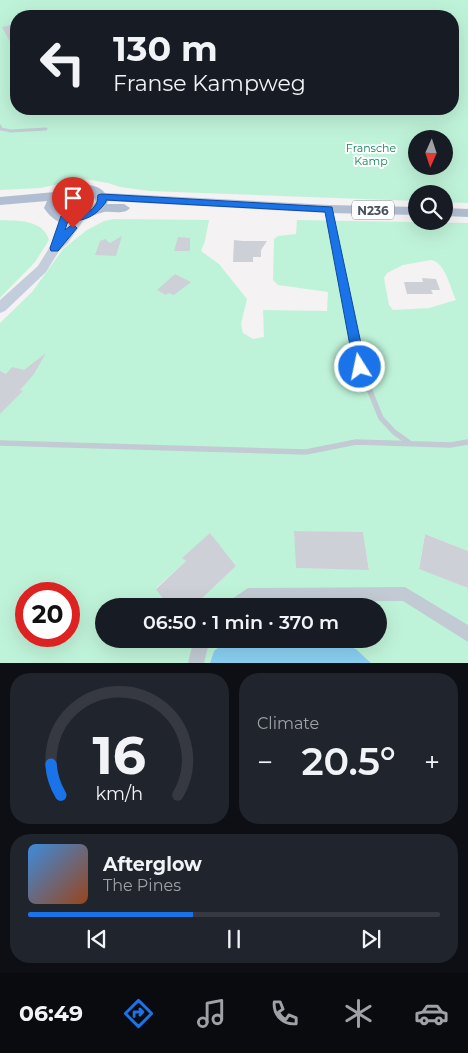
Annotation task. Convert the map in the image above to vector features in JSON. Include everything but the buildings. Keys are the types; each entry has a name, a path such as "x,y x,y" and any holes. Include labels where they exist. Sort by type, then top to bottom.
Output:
{"main road":[{"name":"N236","path":"0,201 56,196 66,191 81,188 95,190 101,197 329,209 408,211"},
{"path":"50,209 51,203 56,196"},
{"path":"95,211 102,202 101,197"},
{"path":"0,206 50,209 58,216 64,218 55,248 42,269 0,308"},
{"name":"N236","path":"64,218 79,218 95,211 114,208 296,211 329,209"},
{"path":"453,212 468,213"},
{"path":"55,248 64,240 79,218"}],"street":[{"path":"244,598 248,595 405,594 468,634"},
{"path":"196,663 200,648"}],"lane":[{"path":"0,126 1,129 11,131 46,129"},
{"path":"329,209 360,367 382,418 394,432 408,442"},
{"path":"0,444 306,452 356,442 408,442 450,445 468,442"}],"green space":[{"name":"Fransche Kamp","path":"0,0 468,0 468,203 453,202 453,185 408,185 408,201 149,191 84,179 40,188 0,190"},
{"path":"114,219 209,220 201,251 219,264 247,299 241,324 243,333 253,339 264,337 263,310 327,311 328,292 278,285 273,280 274,239 278,236 296,234 297,220 408,222 408,230 453,230 453,223 468,223 468,551 425,534 419,568 468,588 468,663 371,663 353,648 387,648 387,598 202,598 236,566 210,534 183,558 186,561 156,588 163,598 95,598 95,648 218,648 214,651 210,663 0,663 0,323 32,292 63,249 87,230 104,221","holes":["431,260 436,262 444,271 456,300 429,308 393,310 389,305 384,278 387,273 403,265","294,531 363,533 369,569 297,568"]},
{"path":"0,220 29,222 41,228 49,240 35,262 0,298"}],"water":[{"path":"218,648 353,648 371,663 210,663 214,651"}],"route":[{"path":"73,228 55,248 64,218 74,219 92,213 99,208 102,202 101,197 329,209 360,367"}]}
